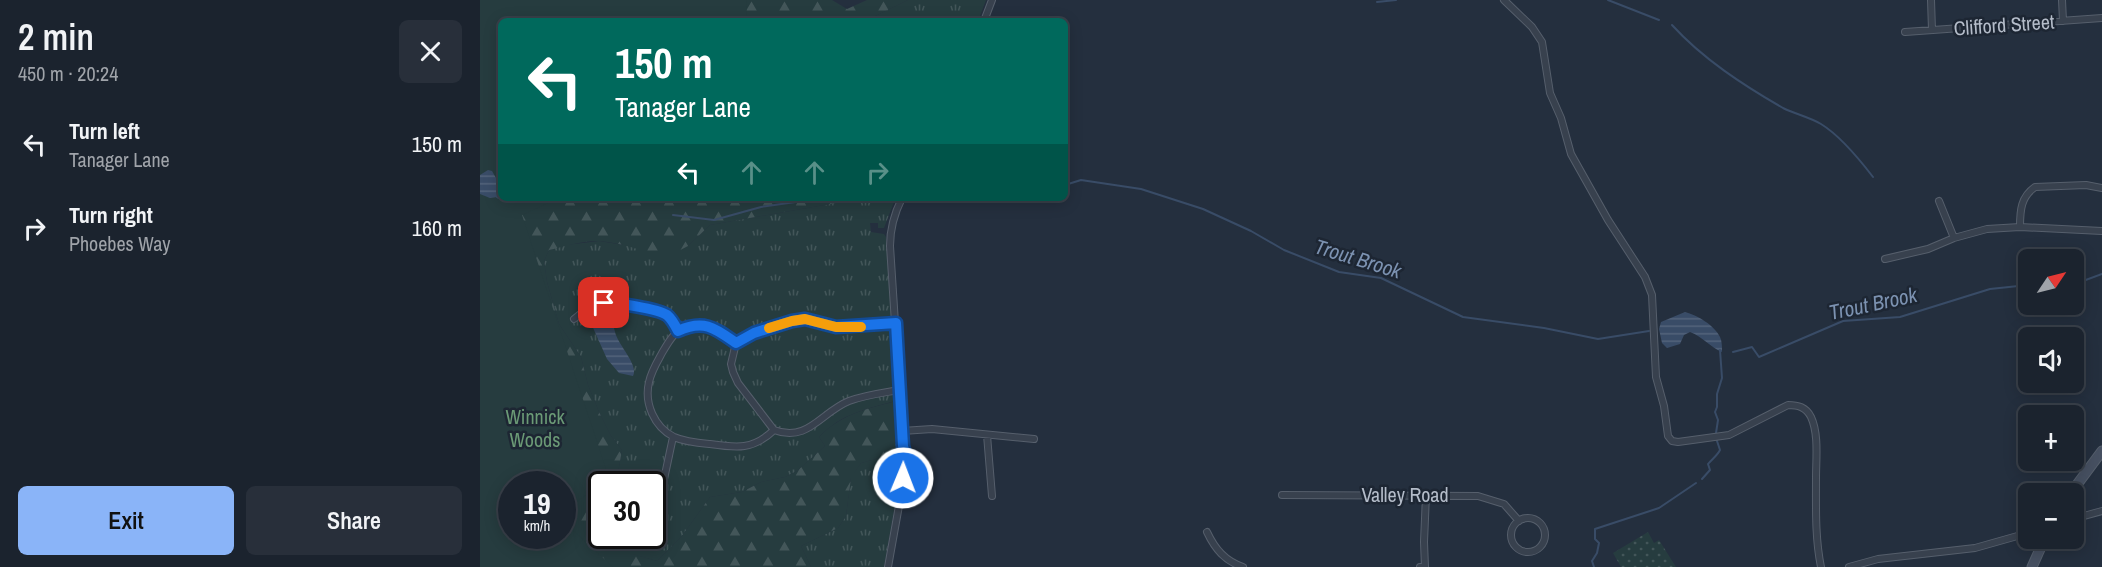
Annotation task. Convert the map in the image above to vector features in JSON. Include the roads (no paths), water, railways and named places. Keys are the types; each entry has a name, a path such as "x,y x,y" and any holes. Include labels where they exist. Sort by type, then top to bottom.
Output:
{"main road":[{"path":"2078,483 2102,451"},
{"path":"2032,567 2040,549"}],"street":[{"path":"985,18 992,0"},
{"path":"1504,0 1532,27 1542,42 1550,93 1561,118 1571,154 1608,220 1645,277 1652,295 1656,377 1664,406 1668,436 1672,441 1678,442 1718,438 1738,432 1788,405 1803,408 1812,419 1814,428 1816,522 1821,567"},
{"path":"1931,0 1932,30"},
{"path":"2062,0 2063,21"},
{"name":"Clifford Street","path":"1905,32 2102,18"},
{"path":"2020,226 2021,205 2029,191 2035,187 2086,185 2102,188"},
{"path":"888,567 907,460 903,446 890,232 901,201"},
{"path":"1940,201 1954,238"},
{"path":"1885,260 1928,249 1954,238 1987,229 2020,226 2102,231"},
{"path":"574,319 589,307 612,302 665,314 675,324 678,331"},
{"path":"896,323 836,327 805,319 792,321 754,333 736,343 731,364 738,382 774,430 796,434 814,425 847,402 899,390"},
{"path":"736,343 717,329 705,325 690,325 678,331 663,351 649,380 648,400 654,418 673,436 736,448 751,446 774,430"},
{"path":"902,430 932,429 1034,439"},
{"path":"987,435 992,496"},
{"path":"666,471 673,436"},
{"name":"Valley Road","path":"1282,495 1478,496 1504,504 1519,521"},
{"path":"1420,567 1425,567 1426,495"},
{"path":"2084,516 2102,511"},
{"name":"Valley Road","path":"1530,518 1541,523 1545,534 1540,546 1534,551 1526,551 1514,544 1513,528 1519,521 1530,518"},
{"path":"1207,532 1215,548 1243,567"},
{"path":"1849,567 1878,559 1975,548 2018,536"}],"water":[{"path":"488,170 492,171 498,184 497,197 490,198 480,194 480,175"},
{"path":"612,312 615,332 631,361 633,376 619,373 607,359 590,321 590,317 596,314"},
{"path":"1685,312 1695,315 1714,328 1721,339 1722,352 1690,332 1684,335 1680,344 1667,348 1662,343 1659,329 1661,322"}],"waterway":[{"path":"1377,2 1396,0"},
{"path":"1608,0 1659,20"},
{"path":"1672,25 1697,49 1738,81 1783,108 1828,129 1849,148 1873,177"},
{"name":"Trout Brook","path":"1068,184 1081,180 1141,189 1203,209 1251,231 1284,250 1339,272 1381,278 1463,317 1544,328 1598,339 1649,331"},
{"name":"Trout Brook","path":"673,215 714,220 761,207 803,201"},
{"name":"Trout Brook","path":"2084,281 2102,274"},
{"name":"Trout Brook","path":"1733,352 1752,347 1759,357 1843,321 1900,317 1990,289 2018,286"},
{"path":"1716,433 1718,420 1715,412 1722,378 1720,350"},
{"path":"1702,479 1710,470 1708,464 1720,450 1717,441"},
{"path":"1594,567 1592,561 1599,543 1595,539 1595,529 1659,508 1696,483"}],"park label":[{"name":"Winnick Woods","path":"535,428"}]}
